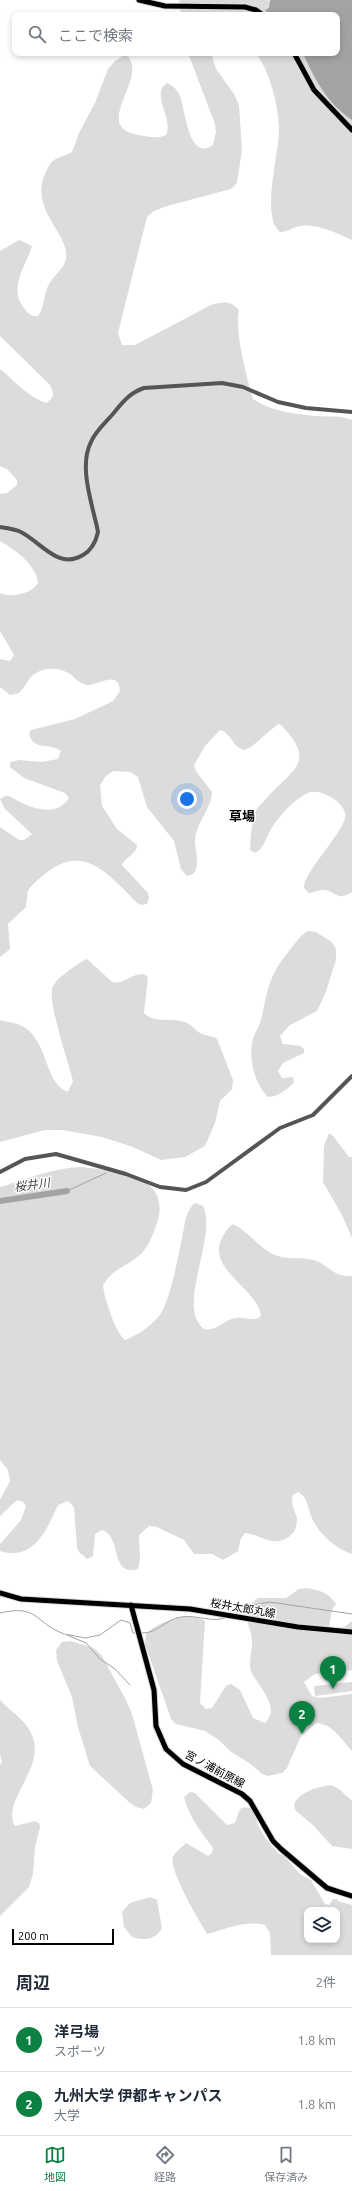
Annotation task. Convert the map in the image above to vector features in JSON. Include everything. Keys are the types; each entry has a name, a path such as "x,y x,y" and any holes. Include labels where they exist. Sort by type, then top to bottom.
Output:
{"main road":[{"path":"139,0 165,6 245,7 259,12"},
{"path":"296,56 314,90 352,130"},
{"path":"0,1593 21,1599 131,1606"},
{"name":"桜井太郎丸線","path":"131,1606 190,1609 298,1627 352,1632"},
{"name":"宮ノ浦前原線","path":"131,1606 154,1690 156,1726 166,1749 183,1764 242,1794 250,1801 273,1842 327,1888 352,1896"}],"street":[{"path":"0,526 21,532 60,559 69,560 88,553 97,539 98,532 86,470 87,451 91,441 128,396 144,388 222,383 243,387 278,402 306,408 352,412"},
{"path":"0,1172 25,1159 56,1154 126,1174 160,1187 186,1190 206,1182 280,1128 313,1115 352,1076"}],"shaded area":[{"path":"179,0 268,0 282,12 181,12"},
{"path":"270,0 352,0 352,120 335,106 317,82 304,56 340,56 340,12 267,12 265,10 269,8"},
{"path":"122,56 127,56 132,63 132,74 120,111 119,122 125,130 149,137 160,137 166,135 168,129 161,94 162,88 167,83 178,91 189,131 193,140 198,146 205,149 213,145 216,132 215,124 189,56 212,56 216,69 234,94 239,105 242,150 237,183 231,189 167,206 154,211 147,217 118,333 122,345 135,345 211,305 229,303 239,310 238,329 253,399 268,407 283,411 315,416 347,418 352,420 352,892 347,895 338,896 325,890 309,893 304,888 305,881 309,873 342,826 345,818 343,808 328,795 311,792 299,798 277,820 260,849 255,853 250,850 252,826 256,811 274,790 291,774 299,758 298,749 292,738 281,725 278,724 251,747 244,750 237,746 223,731 220,730 205,746 194,765 196,771 212,792 209,804 196,834 195,841 197,867 193,874 187,876 181,869 174,841 147,807 138,777 130,772 113,771 105,777 100,785 102,806 117,829 137,845 135,851 122,865 148,893 149,898 147,904 141,905 137,903 110,876 98,867 86,862 73,861 59,865 45,874 28,890 26,907 8,924 10,949 0,957 0,827 19,840 24,840 32,834 5,809 0,799 5,796 9,796 32,807 48,810 63,805 69,798 65,793 24,778 10,767 10,762 19,760 41,762 58,759 61,751 57,748 42,746 34,743 29,733 31,730 75,719 113,701 120,691 119,684 112,679 88,685 80,682 65,671 55,669 44,670 34,674 19,693 10,695 0,687 0,659 10,661 14,655 0,631 0,593 10,595 21,594 31,590 38,583 33,570 24,558 0,541 0,494 7,493 17,485 17,480 7,469 0,466 0,369 27,392 39,400 46,403 53,396 50,385 0,336 0,251 19,240 32,246 20,278 18,294 20,301 28,312 32,316 38,316 42,309 47,288 65,263 66,259 66,250 63,241 51,221 42,199 42,187 45,174 49,165 53,161 72,152 79,133 95,103 108,69"},
{"path":"258,56 308,56 352,98 352,240 327,230 307,225 280,232 274,224 271,198 279,139 279,128 275,99 269,79"},
{"path":"308,931 316,932 332,942 336,949 336,960 325,994 317,1011 290,1025 280,1036 283,1044 301,1046 304,1049 304,1053 283,1063 278,1071 282,1078 293,1077 294,1083 279,1094 268,1097 263,1092 256,1079 252,1065 251,1050 253,1040 260,1023 267,992 277,968 300,937"},
{"path":"87,959 112,982 120,982 135,975 144,974 148,977 144,1013 154,1019 182,1021 189,1024 200,1033 217,1039 233,1080 232,1089 220,1101 215,1123 205,1146 185,1157 161,1160 133,1147 102,1137 62,1130 45,1130 0,1142 0,1020 22,1026 32,1034 43,1052 50,1072 60,1087 68,1092 73,1081 53,1008 52,989 61,976"},
{"path":"329,1133 334,1137 349,1157 352,1157 352,1238 342,1215 323,1182 324,1146"},
{"path":"81,1167 109,1171 137,1178 149,1185 157,1194 160,1207 157,1223 147,1246 142,1253 110,1276 103,1286 114,1323 125,1340 145,1329 154,1322 165,1306 177,1263 186,1217 195,1203 203,1206 206,1219 205,1235 195,1289 194,1305 196,1319 204,1329 213,1329 232,1319 255,1319 261,1316 258,1306 251,1296 234,1278 220,1258 219,1248 223,1236 233,1224 273,1254 288,1258 313,1260 323,1264 339,1274 352,1276 352,1554 346,1552 325,1537 312,1518 302,1494 298,1492 293,1495 292,1498 292,1504 297,1522 294,1531 290,1536 284,1540 273,1541 245,1533 241,1538 238,1551 223,1560 212,1554 194,1554 184,1540 157,1527 149,1526 139,1535 140,1560 138,1569 129,1570 123,1567 119,1562 112,1540 108,1534 102,1530 95,1534 93,1556 87,1559 79,1552 77,1548 74,1507 68,1501 58,1505 44,1533 30,1548 22,1552 12,1553 0,1551 0,1544 21,1520 26,1506 23,1502 17,1500 0,1516 0,1500 10,1481 8,1470 0,1460 0,1187 60,1169"},
{"path":"306,1588 323,1592 336,1604 332,1610 329,1627 332,1632 337,1633 352,1621 352,1670 315,1674 304,1682 312,1696 320,1698 352,1694 352,1751 332,1729 316,1723 301,1736 287,1768 282,1773 268,1776 262,1774 252,1765 230,1751 219,1740 205,1731 176,1724 171,1719 145,1644 146,1634 158,1625 182,1617 198,1618 205,1621 200,1703 206,1709 212,1708 226,1686 231,1684 240,1690 253,1718 265,1723 270,1716 270,1703 254,1677 250,1667 252,1640 247,1622 247,1607 258,1598 286,1598 299,1589"},
{"path":"70,1641 94,1648 102,1656 125,1698 132,1714 153,1790 151,1803 144,1809 136,1807 130,1803 90,1766 78,1727 72,1697 57,1661 56,1650 62,1642"},
{"path":"352,1682 352,1691 315,1696 314,1686"},
{"path":"0,1700 27,1727 30,1731 34,1744 34,1757 30,1770 14,1805 12,1816 15,1826 35,1821 39,1823 40,1827 35,1847 33,1874 29,1887 0,1916 0,1765 2,1762 0,1754"},
{"path":"331,1785 339,1789 352,1801 352,1849 332,1846 314,1826 295,1810 294,1804 305,1793 315,1788"},
{"path":"190,1792 195,1793 227,1825 235,1823 240,1809 250,1808 253,1810 256,1815 258,1825 267,1840 300,1874 311,1880 325,1904 329,1905 333,1899 337,1899 338,1901 352,1905 352,1955 271,1955 270,1933 265,1925 243,1924 207,1934 186,1896 175,1872 173,1863 174,1855 186,1843 208,1856 212,1853 213,1848 192,1818 184,1797"},
{"path":"150,1897 157,1900 162,1928 153,1937 140,1939 132,1937 124,1927 122,1912 130,1903"}],"waterway":[{"path":"67,1191 106,1173"},
{"name":"桜井川","path":"0,1201 67,1191"},
{"path":"234,1614 253,1605 270,1602 352,1614"},
{"path":"0,1613 13,1611 29,1613 64,1634"},
{"path":"142,1633 147,1633 157,1629 171,1620 181,1617 187,1616 216,1620 227,1617"},
{"path":"65,1634 85,1638 100,1635 121,1620 130,1623 133,1633 137,1633"},
{"path":"67,1635 86,1643 100,1659 115,1669 130,1685"}],"place":[{"name":"洋弓場","path":"333,1689"},
{"name":"九州大学 伊都キャンパス","path":"302,1734"}],"district":[{"name":"草場","path":"242,816"}]}
